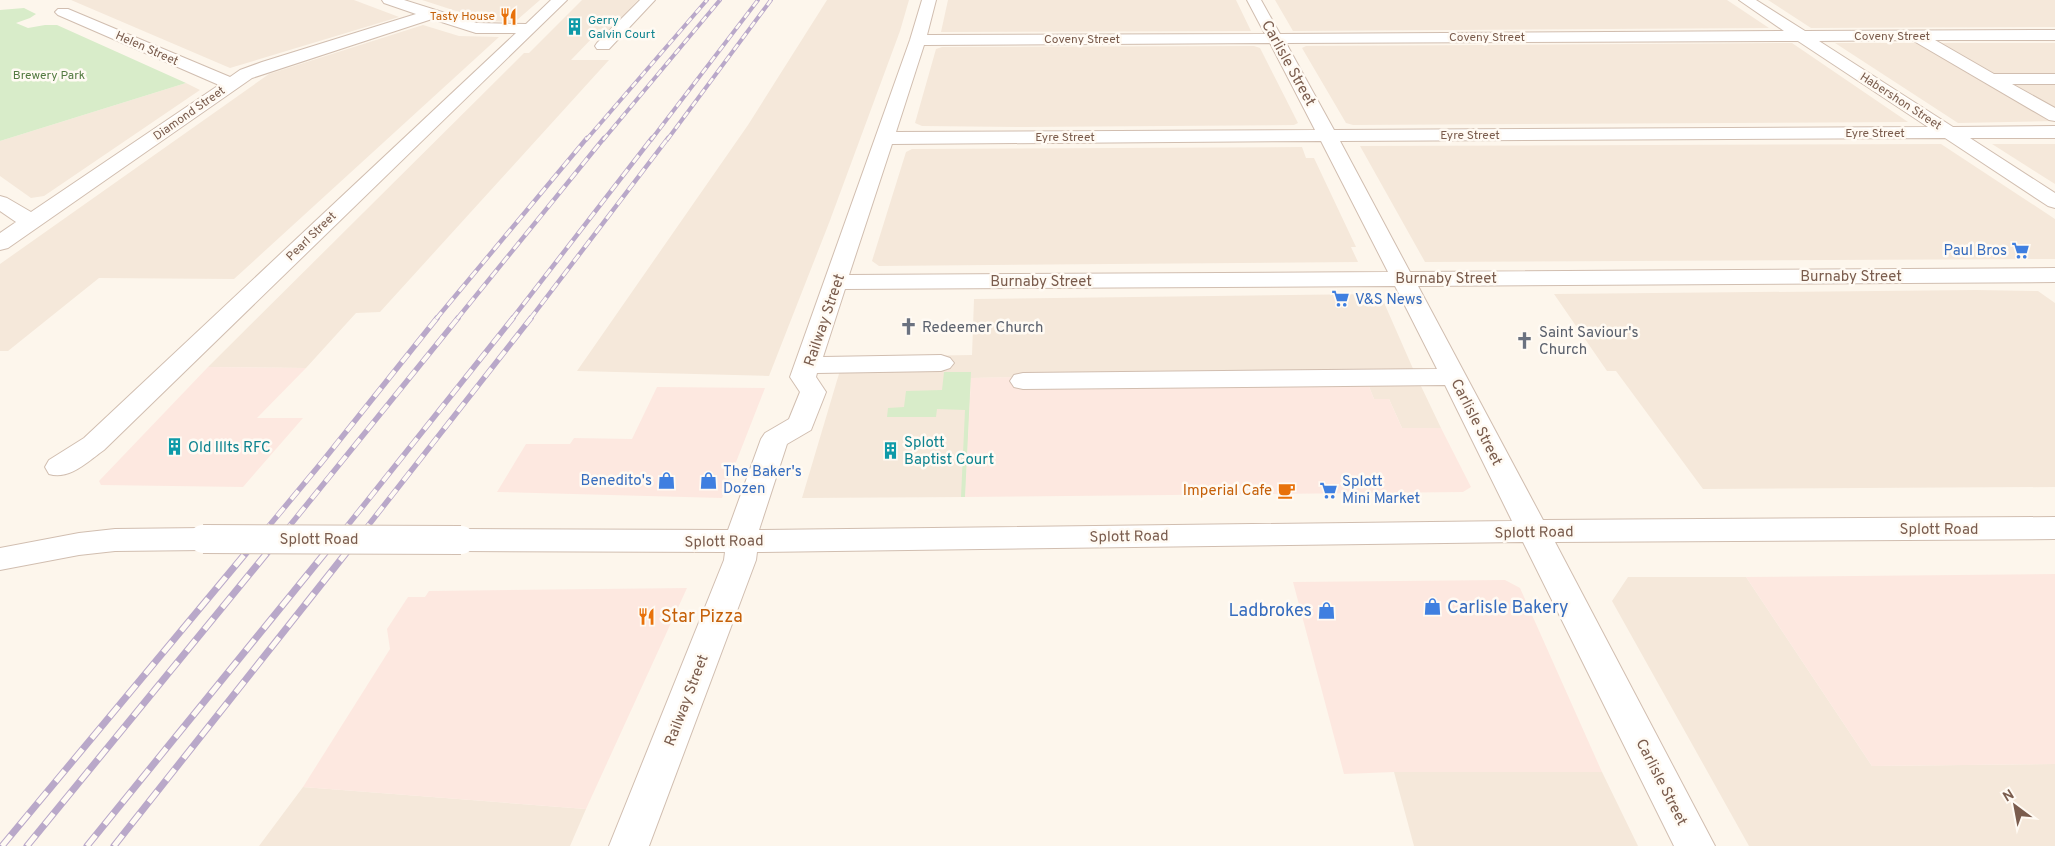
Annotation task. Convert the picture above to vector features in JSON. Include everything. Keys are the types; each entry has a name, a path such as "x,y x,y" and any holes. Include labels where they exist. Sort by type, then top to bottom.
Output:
{"street":[{"path":"389,0 476,28 528,29"},
{"name":"Pearl Street","path":"59,467 94,444 560,0"},
{"path":"603,46 648,0"},
{"name":"Railway Street","path":"629,846 740,560 744,524 775,439 801,424 813,392 804,377 918,40 929,0"},
{"name":"Carlisle Street","path":"1254,0 1328,136 1454,377 1695,846"},
{"name":"Habershon Street","path":"1746,0 2055,202"},
{"name":"Helen Street","path":"63,12 231,84"},
{"name":"Diamond Street","path":"0,243 231,84 255,70 431,14"},
{"path":"1914,35 2055,116"},
{"name":"Coveny Street","path":"918,40 2055,35"},
{"path":"1991,79 2055,79"},
{"name":"Eyre Street","path":"885,138 2055,132"},
{"path":"0,202 31,222"},
{"name":"Burnaby Street","path":"837,282 2055,274"},
{"path":"808,365 941,363"},
{"path":"1023,381 1454,377"},
{"name":"Splott Road","path":"0,560 79,544 115,540 742,541 1660,530 2055,528"}],"shaded area":[{"path":"71,0 354,0 399,17 230,68"},
{"path":"422,0 540,0 517,20 510,22 487,21"},
{"path":"582,0 638,0 608,32 597,33 571,60 609,60 380,312 356,313 306,368 208,367 524,53 529,53"},
{"path":"827,0 909,0 900,31 829,223 769,376 577,371 748,125"},
{"path":"948,0 1236,0 1251,31 941,32"},
{"path":"1275,0 1727,0 1769,28 1293,31"},
{"path":"1768,0 2055,0 2055,27 1811,28"},
{"path":"423,25 459,36 499,37 234,279 99,278 8,351 0,351 0,264 269,74"},
{"path":"1792,43 1908,122 1353,125 1346,123 1302,48 1306,46"},
{"path":"1835,43 1921,43 2055,121 1958,123"},
{"path":"1935,43 2055,43 2055,76 1993,76"},
{"path":"1254,46 1260,48 1298,123 1294,125 1025,127 922,126 915,123 936,49 942,47"},
{"path":"2002,81 2055,81 2055,112"},
{"path":"186,83 200,90 44,196 31,198 0,176 0,141"},
{"path":"1941,144 2055,219 2055,259 1425,262 1360,146"},
{"path":"1992,144 2055,144 2055,184"},
{"path":"1302,147 1306,158 1314,158 1356,247 1351,247 1358,262 879,266 872,261 906,152 912,149"},
{"path":"2038,291 2055,303 2055,487 1703,489 1616,371 1607,371 1554,294"},
{"path":"1372,294 1382,298 1414,371 971,378 965,497 802,498 844,357 972,355 974,299"},
{"path":"208,367 306,368 257,418 303,418 243,487 101,485 99,481"},
{"path":"1016,377 1016,388 1368,384 1374,399 1389,399 1402,428 1441,428 1471,487 1463,492 965,497 971,378"},
{"path":"1368,384 1420,384 1441,428 1402,428 1389,399 1374,399"},
{"path":"657,387 765,388 722,498 497,492 526,444 570,444 574,438 632,439"},
{"path":"2055,574 2055,764 1872,766 1746,577"},
{"path":"1628,577 1746,577 1872,766 2055,764 2055,846 1749,846 1612,601"},
{"path":"1505,580 1520,588 1602,772 1394,772 1344,774 1293,582"},
{"path":"687,588 586,809 303,787 390,649 387,629 408,597 425,597 429,591"},
{"path":"1394,772 1602,772 1638,846 1414,846"},
{"path":"303,787 586,809 570,846 259,846"}],"green space":[{"name":"Brewery Park","path":"24,8 36,14 16,23 28,28 57,25 186,83 0,141 0,10"},
{"path":"944,372 971,372 965,497 961,497 965,410 937,409 936,417 887,417 888,408 904,407 906,391 942,390"}],"railway":[{"path":"586,140 707,0"},
{"path":"603,140 720,0"},
{"path":"651,140 758,0"},
{"path":"667,140 771,0"},
{"path":"436,319 587,138"},
{"path":"457,319 604,138"},
{"path":"512,319 652,138"},
{"path":"530,319 668,138"},
{"path":"249,550 437,318"},
{"path":"270,550 458,318"},
{"path":"328,550 513,318"},
{"path":"349,550 531,318"},
{"path":"2,846 250,548"},
{"path":"27,846 271,548"},
{"path":"87,846 329,548"},
{"path":"114,846 350,548"}],"place":[{"name":"Tasty House","path":"509,16"},
{"name":"Gerry Galvin Court","path":"574,27"},
{"name":"Paul Bros","path":"2021,250"},
{"name":"V&S News","path":"1341,299"},
{"name":"Redeemer Church","path":"908,327"},
{"name":"Saint Saviour's Church","path":"1525,341"},
{"name":"Old Illts RFC","path":"174,447"},
{"name":"Splott Baptist Court","path":"890,451"},
{"name":"Benedito's","path":"666,480"},
{"name":"The Baker's Dozen","path":"709,480"},
{"name":"Imperial Cafe","path":"1286,490"},
{"name":"Splott Mini Market","path":"1328,490"},
{"name":"Carlisle Bakery","path":"1433,607"},
{"name":"Ladbrokes","path":"1326,610"},
{"name":"Star Pizza","path":"647,616"}]}
